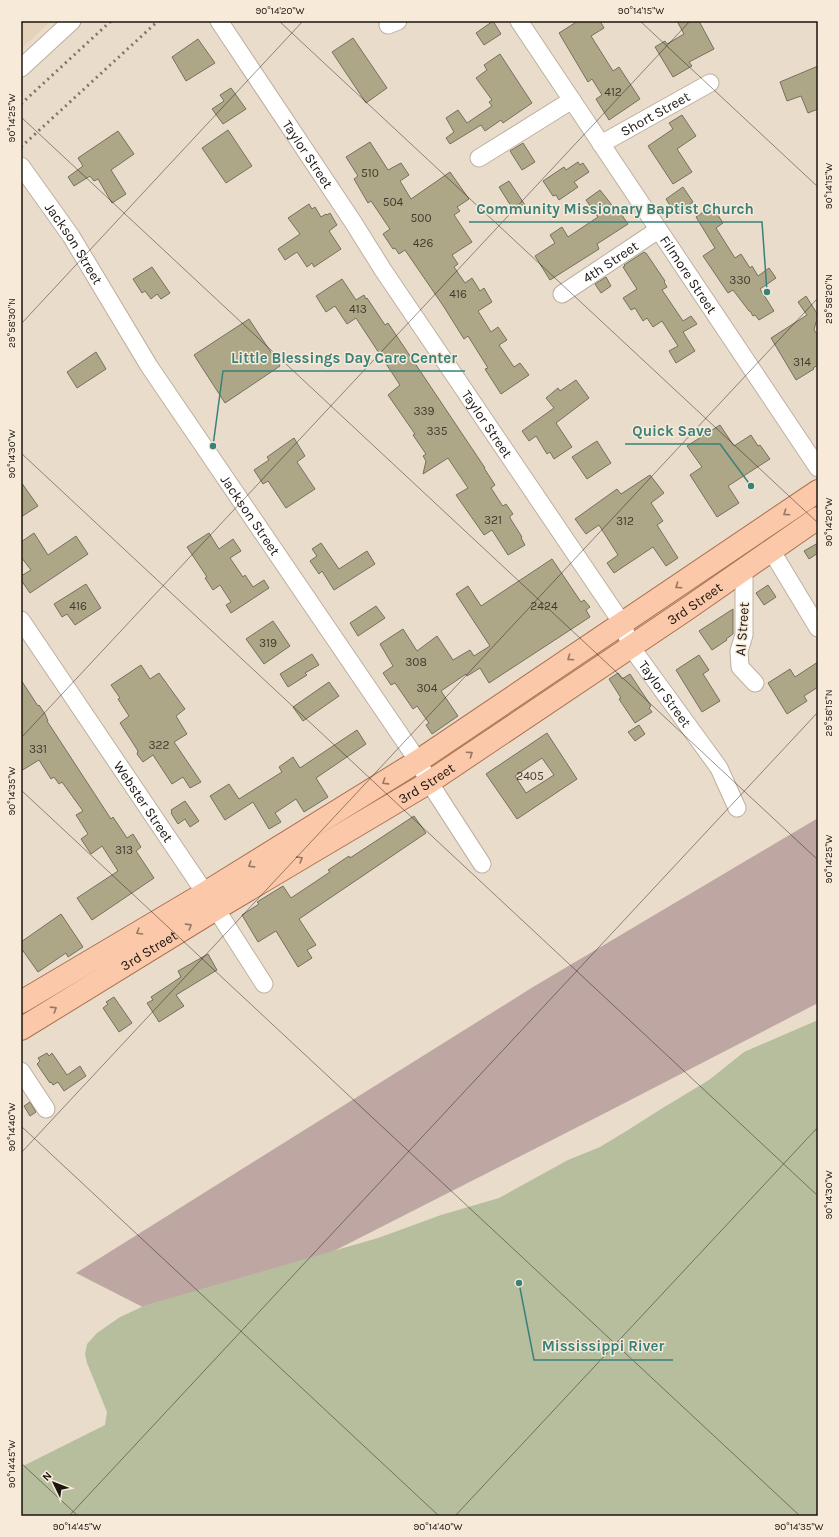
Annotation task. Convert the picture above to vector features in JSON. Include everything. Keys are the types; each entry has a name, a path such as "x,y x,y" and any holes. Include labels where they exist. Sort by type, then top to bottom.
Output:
{"main road":[{"name":"3rd Street","path":"21,1029 818,491"},
{"name":"3rd Street","path":"21,1002 429,782 631,647 818,518"}],"street":[{"path":"21,68 72,21"},
{"name":"Taylor Street","path":"219,21 353,222 383,270 622,623 631,647 720,768 738,808"},
{"name":"Filmore Street","path":"519,21 818,468"},
{"name":"Short Street","path":"601,144 710,83"},
{"path":"479,158 572,100"},
{"name":"Jackson Street","path":"21,166 71,236 149,366 418,761 429,782 482,864"},
{"name":"4th Street","path":"562,294 658,230"},
{"path":"771,550 818,628"},
{"name":"Al Street","path":"744,568 744,634 739,652 740,667 755,683"},
{"name":"Webster Street","path":"21,620 264,984"},
{"path":"21,1071 46,1109"}],"shaded area":[{"path":"21,21 51,21 21,49"},
{"path":"818,818 818,1003 330,1253 174,1323 76,1273 533,987"},
{"path":"818,1020 818,1516 21,1516 21,1467 105,1425 107,1412 87,1363 85,1354 87,1344 97,1333 120,1317 146,1305 378,1238 441,1215 499,1198 568,1160 600,1147 709,1080 744,1052"}],"building":[{"path":"493,21 501,34 484,45 476,33"},
{"path":"578,21 600,21 604,28 591,36 613,71 619,67 640,99 609,120 596,99 602,95 592,79 588,82 559,33"},
{"path":"677,21 699,21 714,49 689,62 692,66 673,77 655,47 665,41 667,44 684,34"},
{"path":"353,38 387,88 366,103 332,52"},
{"path":"198,39 215,63 186,81 172,57"},
{"path":"500,54 532,103 503,123 501,120 485,131 481,125 450,144 446,138 454,132 446,118 458,110 467,123 492,106 489,102 492,100 476,78 487,70 484,65"},
{"path":"818,66 818,109 808,113 801,96 787,101 780,82"},
{"path":"231,88 246,109 223,124 212,109 224,101 220,95"},
{"path":"682,115 696,136 677,149 692,172 673,184 648,146 673,129 669,123"},
{"path":"228,130 252,166 226,183 202,148"},
{"path":"118,131 134,154 111,170 126,194 112,203 98,179 94,181 90,176 74,186 68,177 83,166 78,158"},
{"path":"370,142 388,170 401,163 409,175 400,181 411,199 450,172 469,199 457,207 460,211 454,215 472,242 452,255 458,264 454,267 465,283 472,278 480,291 484,288 492,302 478,311 491,332 498,327 507,340 499,345 514,367 520,363 529,375 501,394 485,369 488,368 468,336 464,339 405,250 399,254 395,248 393,249 383,234 390,229 371,201 368,203 354,179 358,176 346,157"},
{"path":"523,143 535,162 522,170 510,151"},
{"path":"578,162 580,165 583,163 589,172 574,182 578,187 559,200 556,195 553,196 543,181 564,167 566,170"},
{"path":"509,181 527,208 516,214 499,187"},
{"path":"683,187 693,202 679,212 674,205 671,207 666,199"},
{"path":"600,190 615,209 617,208 628,224 597,244 599,249 550,280 535,256 555,243 550,235 562,227 568,237 598,217 586,200"},
{"path":"309,204 312,209 315,207 321,217 330,213 337,225 329,231 341,249 314,267 312,263 307,267 297,252 285,260 278,249 300,234 288,218"},
{"path":"712,206 723,223 716,228 735,258 741,254 750,268 752,266 758,276 769,268 776,278 760,289 774,311 759,320 755,315 753,316 733,290 728,293 703,256 715,248 696,217"},
{"path":"644,252 665,281 664,282 667,287 662,290 683,321 691,316 697,324 683,332 695,351 676,363 669,351 678,346 662,321 653,327 647,318 643,321 635,308 631,310 623,298 637,289 623,267"},
{"path":"152,267 170,293 161,299 157,294 151,299 145,291 142,293 133,279"},
{"path":"606,277 611,286 601,293 595,284"},
{"path":"342,279 356,300 364,295 385,325 388,323 485,468 495,485 491,488 502,505 503,506 506,504 513,514 510,518 522,537 521,538 525,545 508,555 492,530 484,535 456,495 468,488 448,458 423,474 426,461 423,456 426,454 413,435 415,434 388,395 400,385 356,318 347,324 335,306 326,312 316,296"},
{"path":"806,296 818,315 818,320 814,330 818,335 818,365 796,380 771,338 807,315 798,302"},
{"path":"249,319 280,366 225,403 194,355"},
{"path":"96,352 106,369 77,388 67,372"},
{"path":"576,380 589,398 556,423 572,447 554,459 550,452 547,454 536,436 529,441 522,431 554,408 546,398 558,388 560,391"},
{"path":"720,425 734,446 751,435 758,446 760,445 770,459 728,486 739,503 717,517 690,475 702,467 687,446"},
{"path":"294,438 305,456 297,462 315,489 286,508 268,481 263,484 254,470 269,460 267,457"},
{"path":"597,441 611,463 587,479 572,457"},
{"path":"650,475 664,493 651,503 663,521 657,525 678,558 666,566 653,547 614,573 607,563 618,555 599,525 586,534 575,519 617,489 621,494"},
{"path":"21,482 38,506 21,517"},
{"path":"34,533 48,555 76,536 88,554 30,593 21,580 21,576 31,570 21,557 21,542"},
{"path":"209,533 219,549 233,539 241,551 230,558 243,577 245,575 253,587 264,580 269,588 231,613 226,605 231,602 220,585 213,590 205,578 207,577 187,547"},
{"path":"321,543 339,569 367,551 375,564 334,590 322,571 319,574 310,561 317,556 312,549"},
{"path":"818,543 818,553 809,559 804,551"},
{"path":"552,559 581,602 584,600 590,607 586,610 590,617 489,683 480,668 467,676 466,674 441,691 458,716 432,734 426,725 429,723 417,706 413,709 395,683 391,685 383,673 393,666 380,644 403,629 417,651 437,636 453,660 470,650 474,656 490,646 456,594 468,586 481,606"},
{"path":"86,584 101,608 75,625 67,614 62,617 54,604"},
{"path":"768,585 776,597 764,605 756,593"},
{"path":"376,606 385,618 358,636 350,623"},
{"path":"733,609 733,634 712,650 699,631"},
{"path":"273,621 290,646 264,664 246,639"},
{"path":"312,654 319,665 305,673 307,675 288,687 280,674"},
{"path":"699,655 709,670 703,674 720,701 702,712 676,670"},
{"path":"818,662 818,687 804,696 807,701 787,714 768,683 790,669 795,677"},
{"path":"141,665 150,679 159,673 185,709 176,716 187,734 174,742 201,782 190,788 183,777 172,784 153,755 143,762 137,754 138,751 120,723 129,716 118,699 120,698 111,685"},
{"path":"618,673 622,679 630,674 651,706 649,708 652,712 635,723 619,699 621,698 609,679"},
{"path":"21,680 45,714 47,721 111,819 113,817 127,838 133,834 141,847 136,851 154,878 92,920 77,898 118,871 102,846 91,854 81,839 88,834 76,815 83,811 62,782 59,784 54,777 51,779 39,760 21,771"},
{"path":"329,682 339,696 303,721 293,707"},
{"path":"639,725 645,734 635,741 628,732"},
{"path":"357,730 366,744 316,778 328,797 304,812 296,799 275,813 281,822 269,829 253,802 225,820 210,796 229,784 239,799 282,772 279,767 293,757 300,768"},
{"path":"547,733 577,779 517,819 486,774","holes":["542,758 554,775 526,793 515,776"]},
{"path":"185,801 199,821 190,827 185,819 178,824 171,813 171,810"},
{"path":"414,816 426,833 299,919 316,945 307,950 312,958 298,967 276,931 258,942 242,915 259,904 257,902 283,886 291,898 330,872 328,870 349,856 350,858"},
{"path":"61,914 83,947 68,957 66,953 38,972 21,948 21,942"},
{"path":"208,954 217,970 176,995 184,1006 159,1022 147,1003 153,1000 151,997 181,977 178,971"},
{"path":"114,997 132,1023 119,1032 103,1008 108,1004 106,1002"},
{"path":"47,1053 49,1056 52,1053 67,1075 80,1066 86,1076 64,1091 58,1082 53,1085 37,1064 40,1061 38,1058"},
{"path":"30,1102 36,1112 30,1116 24,1106"}],"railway":[{"path":"21,104 111,21"},
{"path":"21,147 158,21"}],"place":[{"name":"Community Missionary Baptist Church","path":"767,292"},
{"name":"Little Blessings Day Care Center","path":"213,446"},
{"name":"Quick Save","path":"751,486"},
{"name":"Mississippi River","path":"519,1283"}]}
